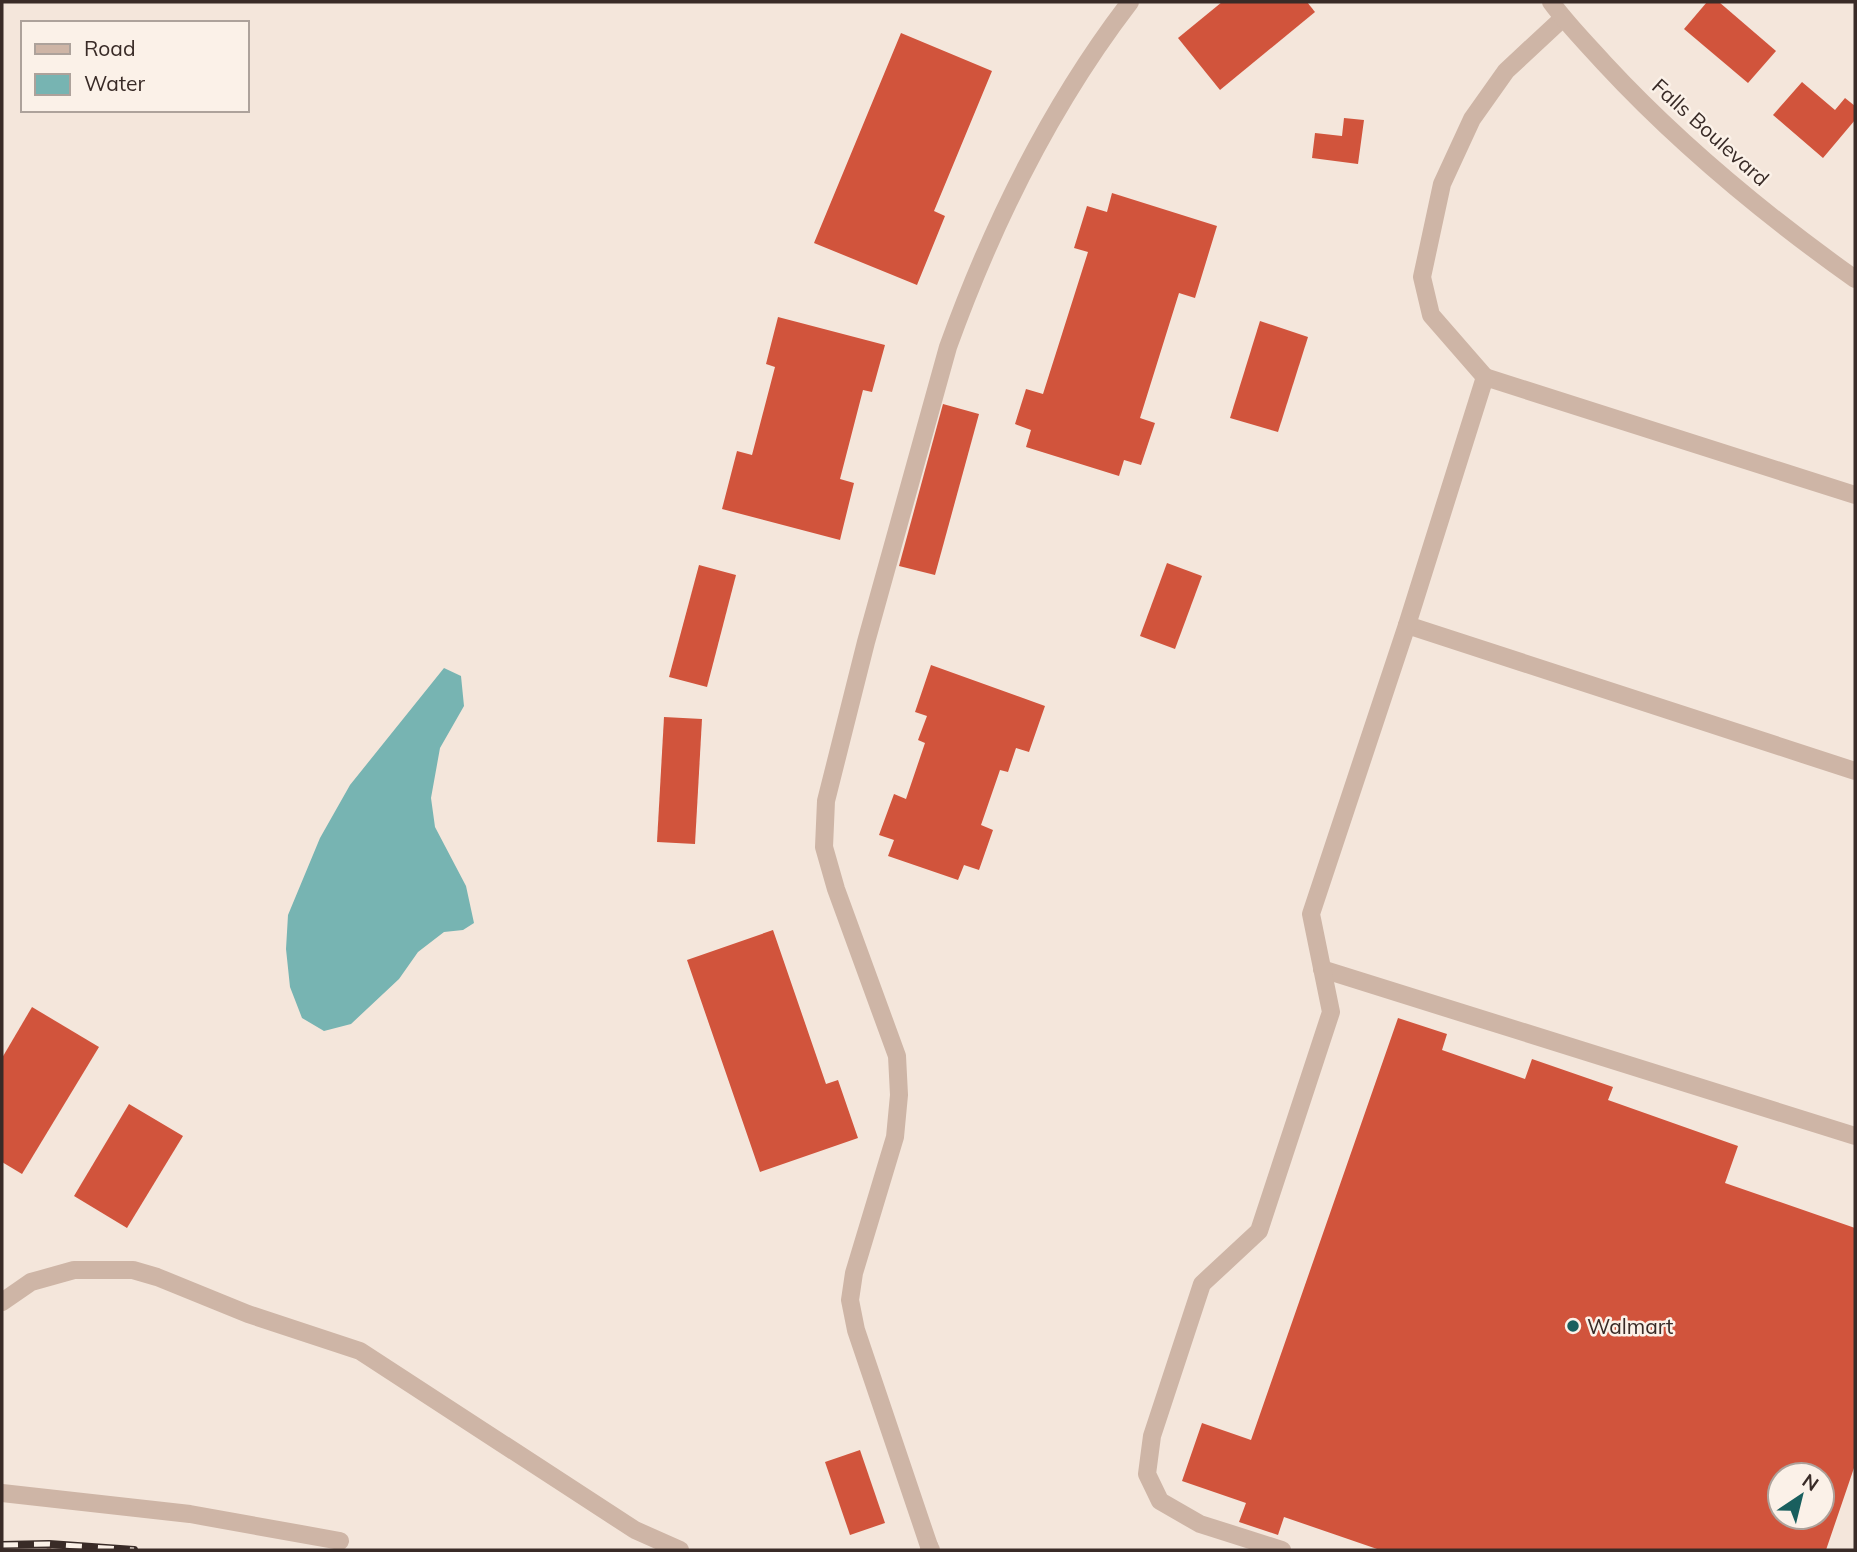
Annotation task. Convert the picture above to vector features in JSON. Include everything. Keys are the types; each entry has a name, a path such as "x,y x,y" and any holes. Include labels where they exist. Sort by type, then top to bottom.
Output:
{"street":[{"path":"930,1548 856,1330 850,1300 854,1273 895,1137 899,1096 897,1056 836,889 824,847 826,801 881,588 948,347 965,300 1008,204 1078,74 1130,2"},
{"name":"Falls Boulevard","path":"1551,2 1675,136 1815,251 1855,279"},
{"path":"1563,18 1506,71 1472,119 1442,184 1422,277 1431,315 1485,377 1855,495"},
{"path":"1282,1550 1200,1524 1160,1501 1147,1474 1152,1436 1202,1284 1259,1231 1331,1012 1311,914 1407,625 1485,377"},
{"path":"1407,625 1855,771"},
{"path":"1322,969 1855,1136"},
{"path":"2,1302 31,1282 74,1270 133,1270 157,1276 248,1314 360,1351 635,1530 680,1550"},
{"path":"2,1493 190,1514 340,1541"}],"water":[{"path":"444,668 461,676 464,706 440,748 431,798 435,827 466,886 474,923 463,930 444,932 418,952 399,979 351,1024 324,1031 302,1018 290,987 286,949 288,915 320,838 350,785"}],"building":[{"path":"1222,2 1307,2 1315,12 1220,90 1178,38"},
{"path":"1707,2 1719,2 1776,51 1748,83 1684,29"},
{"path":"901,33 992,71 934,211 945,216 917,285 814,243"},
{"path":"1802,82 1835,110 1845,98 1855,106 1855,120 1823,158 1773,115"},
{"path":"1344,118 1364,120 1358,164 1312,158 1315,133 1342,136"},
{"path":"1112,193 1217,226 1195,298 1179,293 1140,418 1155,423 1141,465 1124,460 1119,476 1026,447 1031,430 1015,424 1026,389 1043,394 1088,252 1074,248 1087,206 1107,212"},
{"path":"778,317 885,345 872,392 863,390 840,479 854,483 840,540 722,509 737,451 752,455 775,367 766,364"},
{"path":"1260,321 1308,337 1278,432 1230,418"},
{"path":"943,404 979,414 935,575 899,566"},
{"path":"1167,563 1202,576 1175,649 1140,636"},
{"path":"699,565 736,575 707,687 669,677"},
{"path":"931,665 1045,706 1029,752 1016,748 1008,772 1000,770 981,825 993,830 979,870 964,865 958,880 888,856 894,840 879,835 894,794 906,799 925,743 918,740 927,716 915,712"},
{"path":"664,717 702,719 695,844 657,842"},
{"path":"773,930 826,1084 838,1080 858,1138 760,1172 687,960"},
{"path":"32,1007 99,1047 22,1174 2,1162 2,1058"},
{"name":"Walmart","path":"1398,1018 1447,1034 1442,1050 1525,1079 1532,1059 1613,1087 1608,1100 1738,1146 1725,1183 1855,1228 1855,1465 1836,1521 1836,1461 1766,1461 1766,1531 1832,1531 1826,1550 1380,1550 1284,1517 1278,1535 1239,1522 1246,1503 1182,1481 1202,1423 1251,1440"},
{"path":"129,1104 183,1136 127,1228 74,1196"},
{"path":"860,1450 885,1523 850,1535 825,1462"}],"railway":[{"path":"2,1545 49,1544 134,1550"}],"place":[{"name":"Walmart","path":"1573,1326"}]}
